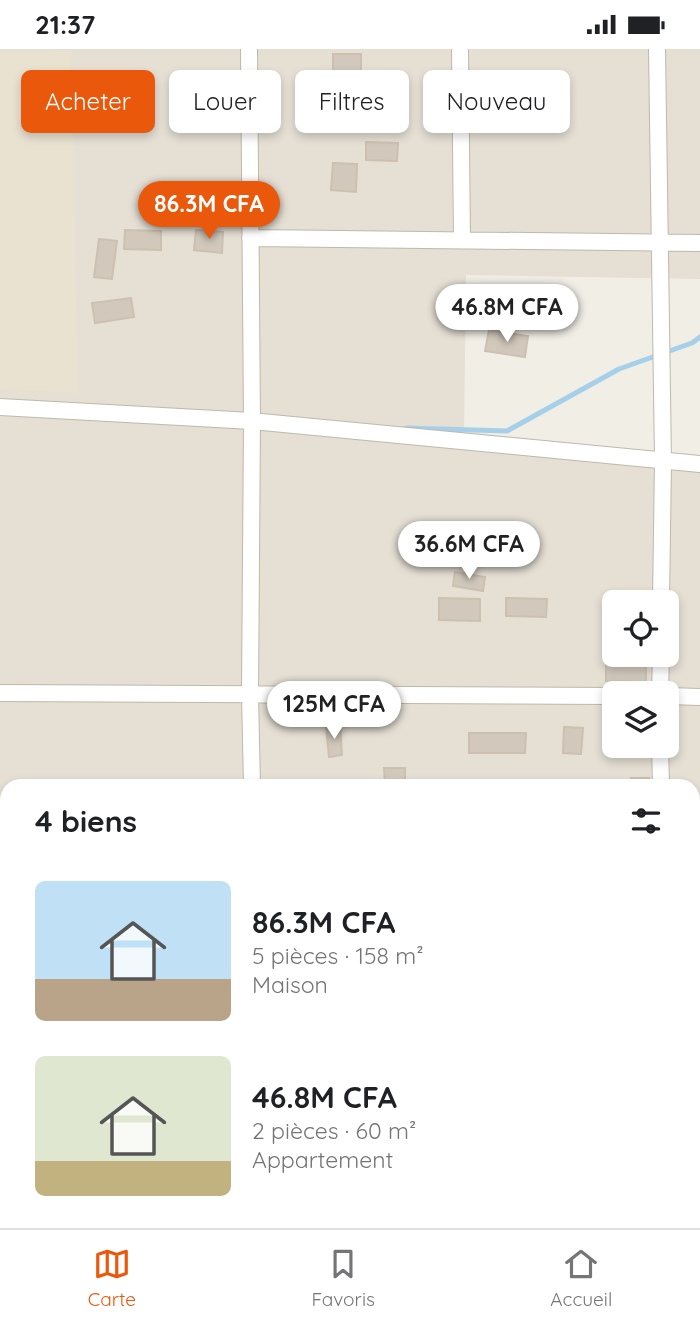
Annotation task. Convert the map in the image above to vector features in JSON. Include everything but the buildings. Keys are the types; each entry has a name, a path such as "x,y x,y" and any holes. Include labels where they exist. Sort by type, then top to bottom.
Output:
{"street":[{"path":"249,49 252,779"},
{"path":"460,49 462,240"},
{"path":"657,49 663,461 661,590"},
{"path":"250,238 700,243"},
{"path":"0,407 252,421 700,464"},
{"path":"0,693 602,696"},
{"path":"679,697 700,697"},
{"path":"660,758 661,779"}],"shaded area":[{"path":"0,49 700,49 700,279 466,275 464,432 700,456 700,779 0,779"},
{"path":"71,52 71,70 21,70 21,133 73,133 78,393 0,389 0,53"}],"waterway":[{"path":"406,428 507,431 619,369 692,343 700,337"}]}
